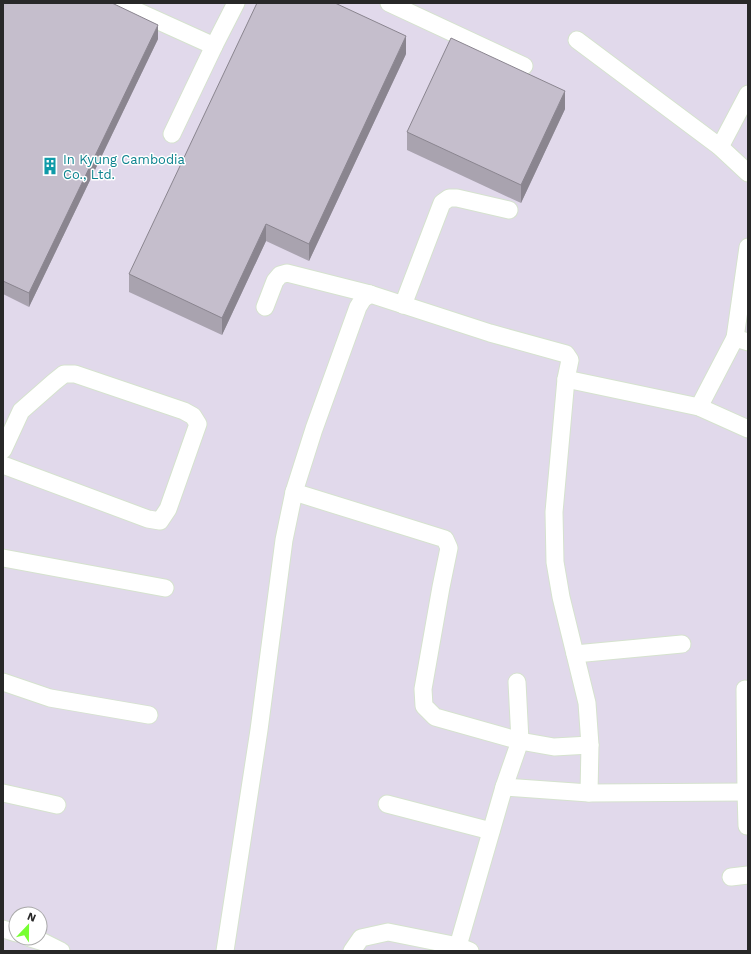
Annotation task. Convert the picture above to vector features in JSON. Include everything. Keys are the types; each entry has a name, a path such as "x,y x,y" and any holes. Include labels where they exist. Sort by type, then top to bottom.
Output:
{"street":[{"path":"119,3 214,46"},
{"path":"172,134 236,3"},
{"path":"389,3 524,66"},
{"path":"577,40 720,146 748,173"},
{"path":"720,146 748,94"},
{"path":"403,305 442,203 449,198 457,198 509,210"},
{"path":"699,407 742,340 748,247"},
{"path":"266,307 275,281 280,275 287,273 370,294 490,333 566,354 570,360 566,379 554,512 555,562 561,597 587,703 590,745 589,793"},
{"path":"225,951 259,730 284,540 294,492 314,429 358,307 362,299 370,294"},
{"path":"3,450 21,411 64,374 75,374 184,411 193,416 198,424 168,509 160,521 148,519 3,465"},
{"path":"566,379 699,407 748,429"},
{"path":"294,492 445,539 449,548 423,689 424,706 435,717 520,741 554,747 590,745"},
{"path":"3,558 165,588"},
{"path":"575,654 682,644"},
{"path":"3,682 50,698 149,715"},
{"path":"352,951 361,938 388,932 464,948 491,831 520,741 516,682"},
{"path":"745,689 747,826"},
{"path":"504,787 589,793 746,792"},
{"path":"3,793 57,805"},
{"path":"387,804 491,831"},
{"path":"731,877 748,875"},
{"path":"48,945 61,951"}],"building":[{"name":"In Kyung Cambodia Co., Ltd.","path":"3,3 112,3 158,25 29,293 3,281"},
{"path":"257,3 335,3 406,36 309,244 266,224 222,318 129,274"},
{"path":"451,38 565,91 521,185 407,132"}],"place":[{"name":"In Kyung Cambodia Co., Ltd.","path":"50,166"}]}
